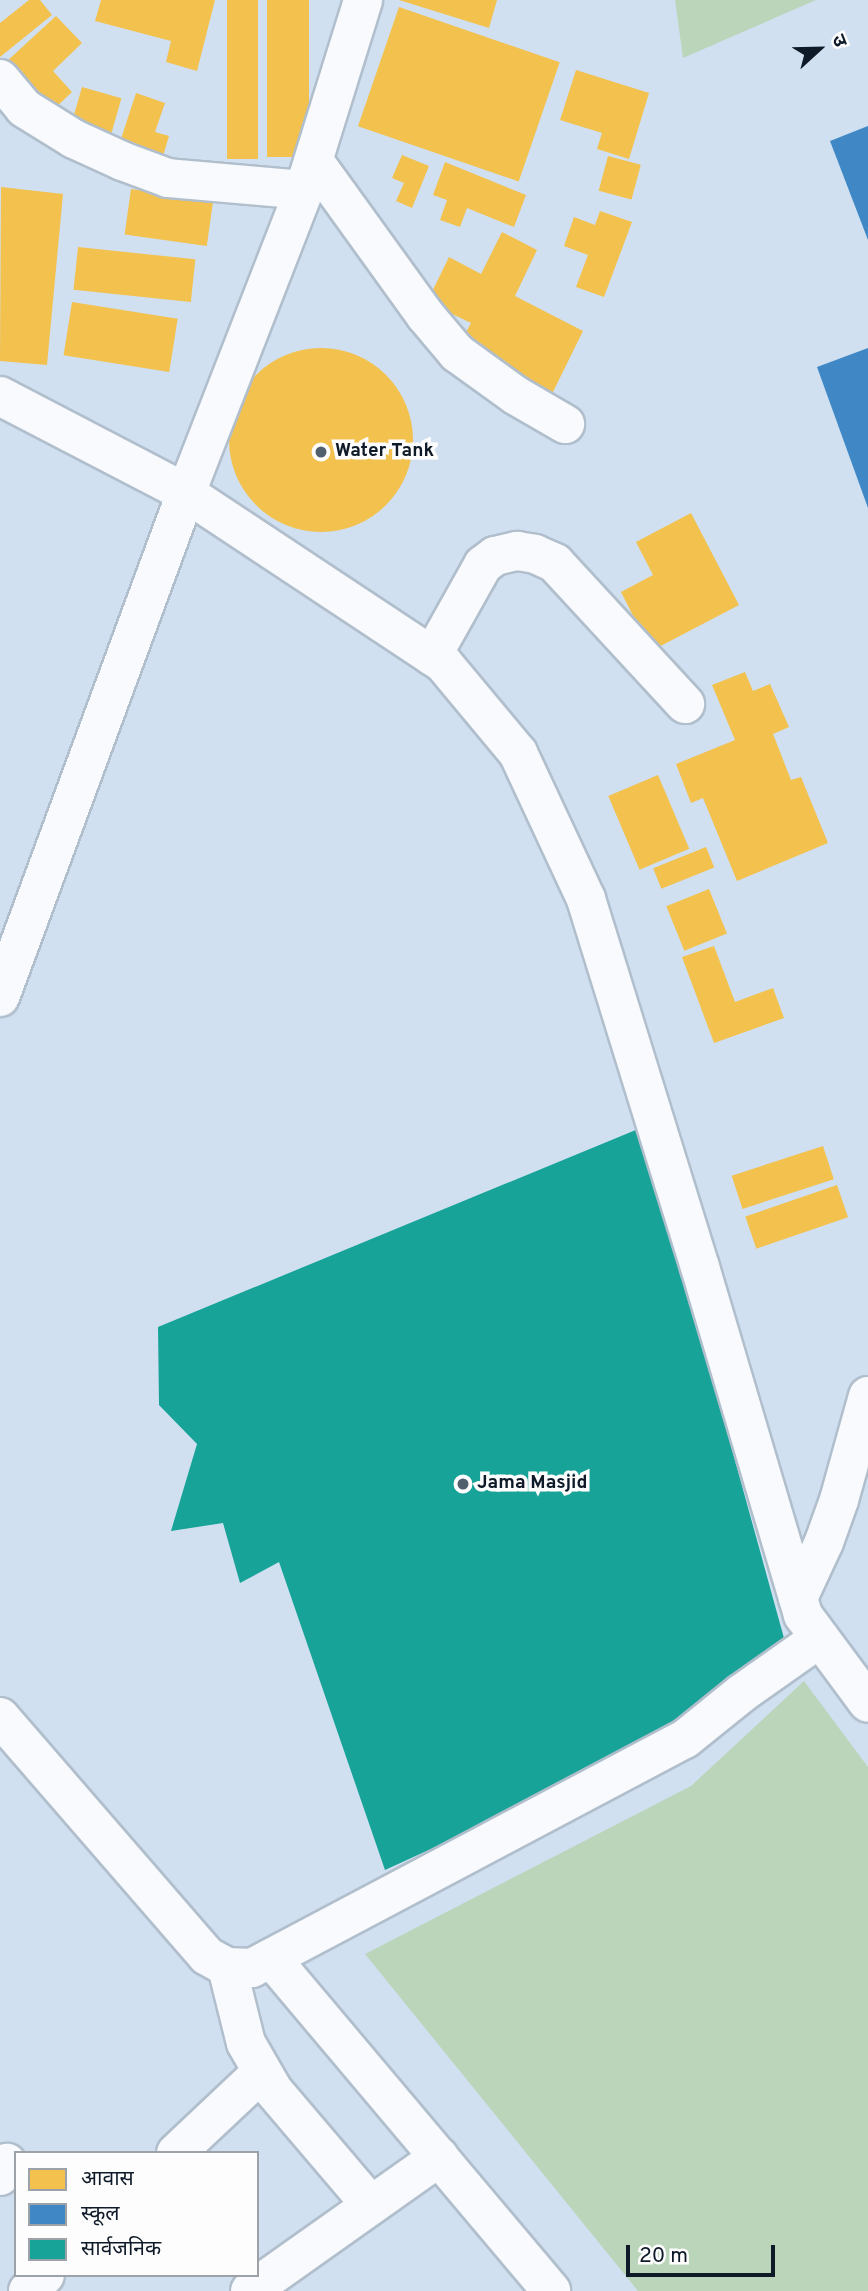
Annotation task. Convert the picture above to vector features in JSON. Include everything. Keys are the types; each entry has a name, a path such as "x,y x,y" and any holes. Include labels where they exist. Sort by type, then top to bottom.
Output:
{"street":[{"path":"0,998 186,493 309,176 363,0"},
{"path":"0,79 24,108 74,139 121,161 168,178 309,176"},
{"path":"309,176 457,353 515,395 565,424"},
{"path":"0,396 186,493 443,663 518,753 586,899 700,1267 803,1615 868,1703"},
{"path":"432,656 483,565 495,556 506,553 517,551 535,554 555,563 685,704"},
{"path":"797,1598 824,1542 839,1500 868,1396"},
{"path":"0,1717 207,1956 227,1967 251,1968 685,1739 742,1693 820,1638"},
{"path":"271,1958 551,2291"},
{"path":"227,1967 246,2043 262,2072 273,2090 371,2205"},
{"path":"178,2151 262,2072"},
{"path":"250,2291 439,2157"},
{"path":"28,2291 43,2277"}],"green space":[{"path":"675,0 816,0 683,58"},
{"path":"804,1681 868,1767 868,2291 638,2291 365,1954 691,1786"}],"building: आवास":[{"path":"29,0 40,0 52,15 0,57 0,23"},
{"path":"101,0 215,0 197,71 166,62 171,41 95,21"},
{"path":"227,0 258,0 258,159 227,159"},
{"path":"267,0 309,0 309,157 267,157"},
{"path":"399,0 497,0 489,28"},
{"path":"399,7 560,62 519,181 358,126"},
{"path":"56,16 82,43 53,71 72,92 51,112 6,62"},
{"path":"576,70 649,93 629,159 597,149 602,133 560,120"},
{"path":"82,87 121,98 110,139 70,127"},
{"path":"136,93 165,103 155,132 169,136 163,156 120,142"},
{"path":"402,155 429,166 412,208 396,201 404,183 392,178"},
{"path":"608,156 641,165 632,200 599,191"},
{"path":"445,162 526,195 514,227 467,208 460,227 440,220 447,200 433,195"},
{"path":"1,187 63,194 47,365 0,361"},
{"path":"131,189 213,201 207,246 125,235"},
{"path":"600,211 632,222 604,297 576,287 588,255 564,246 574,217 595,225"},
{"path":"502,232 537,250 515,296 583,331 551,396 457,349 471,323 427,302 449,257 481,274"},
{"path":"78,247 195,259 191,302 74,290"},
{"path":"72,302 178,319 169,372 64,355"},
{"name":"Water Tank","path":"321,348 356,355 386,375 406,405 413,440 406,475 386,505 356,525 321,532 286,525 256,505 236,475 229,440 236,405 256,375 286,355"},
{"path":"691,513 739,605 651,651 621,592 653,575 636,542"},
{"path":"745,672 753,691 770,684 789,727 773,734 791,780 801,777 828,843 737,881 703,798 691,803 676,764 735,740 712,685"},
{"path":"658,775 689,849 640,870 608,796"},
{"path":"706,847 714,867 661,889 653,868"},
{"path":"709,889 727,934 684,951 666,906"},
{"path":"714,946 735,1002 773,988 784,1018 714,1043 682,957"},
{"path":"823,1146 834,1179 743,1209 732,1176"},
{"path":"837,1185 848,1217 756,1249 745,1217"}],"building: स्कूल":[{"path":"868,126 868,240 830,141"},
{"path":"868,348 868,508 817,367"}],"building: सार्वजनिक":[{"name":"Jama Masjid","path":"643,1127 787,1649 678,1736 385,1870 279,1562 240,1583 223,1523 171,1531 197,1444 159,1405 158,1327"}],"place":[{"name":"Water Tank","path":"321,452"},
{"name":"Jama Masjid","path":"463,1484"}]}
